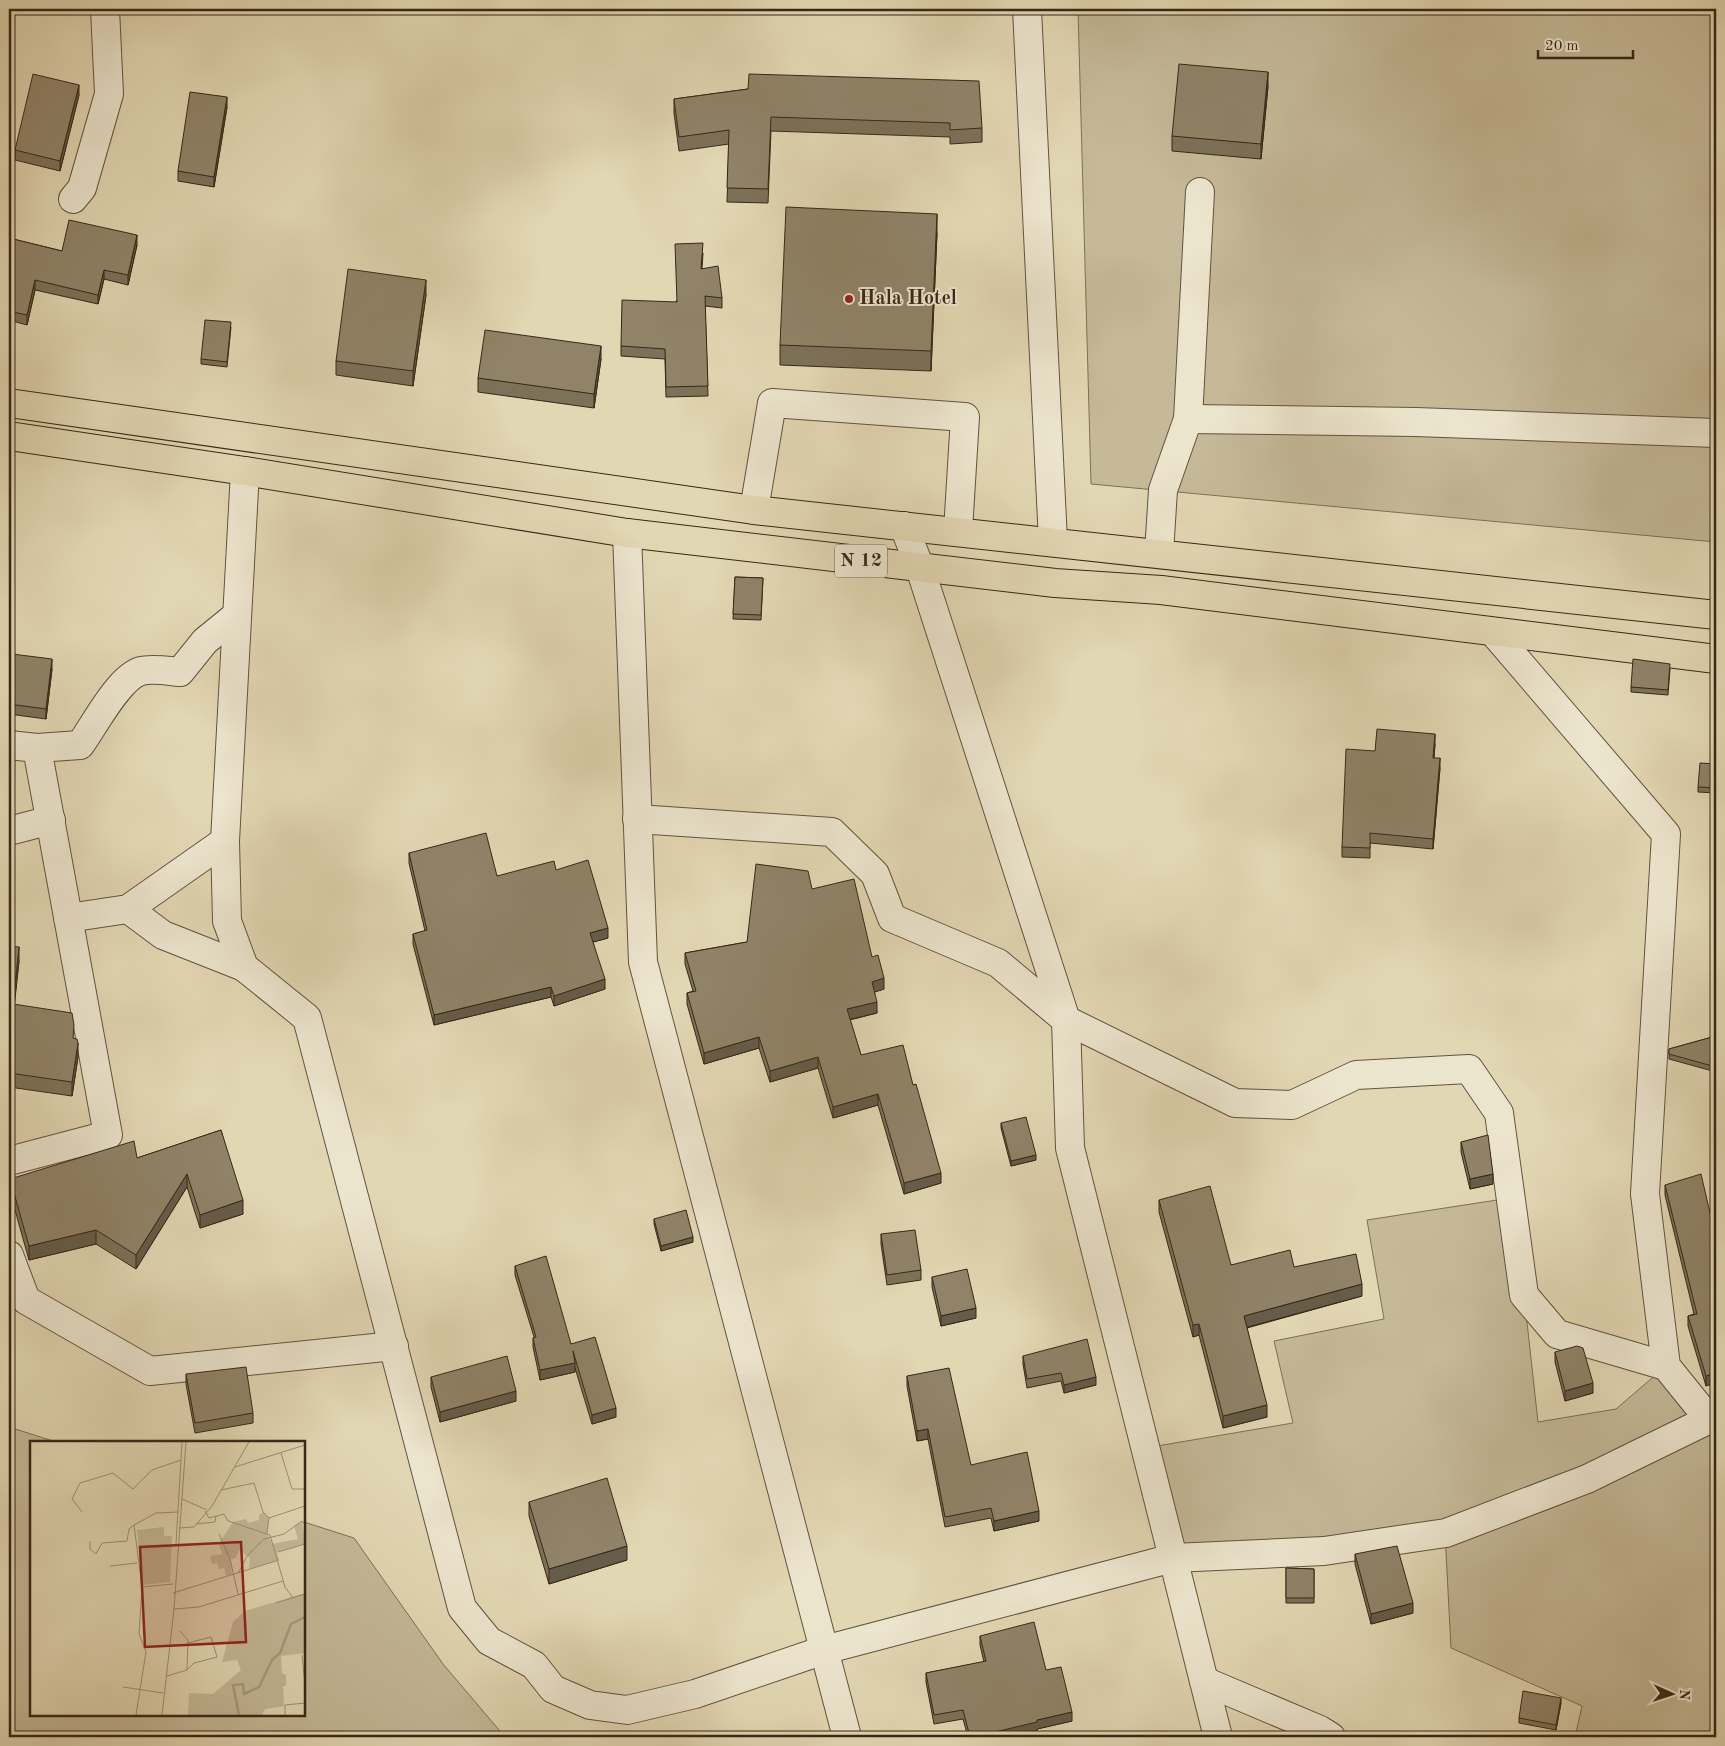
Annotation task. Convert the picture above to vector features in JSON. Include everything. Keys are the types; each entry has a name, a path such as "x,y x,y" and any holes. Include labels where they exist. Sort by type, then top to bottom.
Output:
{"main road":[{"name":"N 12","path":"9,403 754,510 1716,614"},
{"name":"N 12","path":"9,436 245,471 626,533 1055,583 1161,590 1716,660"},
{"path":"1393,619 1396,579"}],"street":[{"path":"73,199 82,188 109,94 106,9"},
{"path":"1027,9 1054,541"},
{"path":"1159,553 1163,490 1188,419 1200,192"},
{"path":"754,510 772,403 965,417 958,531"},
{"path":"1188,419 1416,422 1716,434"},
{"path":"244,967 227,921 224,842 245,471"},
{"path":"904,526 920,568 1066,1020 1070,1148 1218,1737"},
{"path":"626,533 643,962 847,1737"},
{"path":"9,745 37,748 80,745 97,722 113,693 140,671 180,672 205,641 237,615"},
{"path":"1493,632 1666,834 1645,1194 1666,1366"},
{"path":"9,1161 108,1135 37,748"},
{"path":"128,909 163,935 244,967 307,1018 462,1608 489,1641 534,1665 553,1689 590,1705 627,1710 695,1694 824,1650 1173,1558 1324,1551 1446,1533 1587,1479 1712,1417 1666,1366 1557,1334 1524,1295 1499,1113 1469,1069 1356,1075 1292,1105 1235,1103 1066,1020 998,963 892,918 875,874 832,832 637,819"},
{"path":"9,831 51,820"},
{"path":"68,918 128,909 224,842"},
{"path":"9,1255 26,1300 150,1370 394,1346"},
{"path":"1204,1681 1320,1730 1332,1737"}],"shaded area":[{"path":"1078,9 1716,9 1716,542 1091,484"},
{"path":"1510,1198 1524,1295 1538,1422 1616,1409 1666,1366 1716,1416 1716,1737 1575,1737 1582,1706 1451,1648 1445,1533 1173,1558 1145,1448 1293,1423 1274,1341 1384,1319 1367,1220"},
{"path":"9,1427 53,1441 30,1441 30,1716 305,1716 305,1522 354,1538 443,1664 505,1737 9,1737"}],"building":[{"path":"1179,64 1268,72 1261,144 1172,136"},
{"path":"33,74 79,85 60,161 15,150"},
{"path":"749,74 979,81 982,128 950,130 950,123 771,117 768,189 727,188 729,130 679,137 674,99 748,89"},
{"path":"190,92 227,97 214,177 178,171"},
{"path":"786,207 937,214 931,351 780,345"},
{"path":"69,220 137,235 128,275 104,270 98,295 35,280 27,315 9,311 9,238 62,251"},
{"path":"703,243 701,269 718,266 722,298 705,296 708,386 666,387 665,349 621,346 622,300 677,302 675,244"},
{"path":"348,269 426,280 413,371 336,361"},
{"path":"205,320 231,322 227,362 201,359"},
{"path":"485,330 601,346 594,394 478,378"},
{"path":"735,577 763,578 761,615 733,614"},
{"path":"12,654 52,659 46,709 9,704"},
{"path":"1633,659 1670,664 1668,690 1631,687"},
{"path":"1377,729 1435,734 1433,758 1440,758 1433,839 1370,833 1370,848 1342,847 1346,749 1375,751"},
{"path":"1700,763 1716,764 1716,788 1698,787"},
{"path":"486,833 497,876 554,861 556,870 588,860 608,928 590,933 605,979 554,996 551,987 434,1015 413,934 427,930 409,853"},
{"path":"756,864 808,871 812,889 854,879 872,957 878,955 884,978 872,982 877,1002 847,1009 861,1055 903,1045 913,1085 916,1084 941,1173 904,1183 878,1094 833,1107 818,1057 770,1071 759,1037 704,1053 687,993 696,991 685,953 747,942"},
{"path":"9,946 19,947 13,1004 72,1013 74,1025 73,1038 77,1039 78,1043 72,1082 9,1073"},
{"path":"1716,1036 1716,1067 1669,1054 1669,1049"},
{"path":"1026,1117 1036,1155 1011,1161 1001,1123"},
{"path":"221,1130 243,1200 200,1215 187,1174 136,1255 96,1230 29,1246 10,1179 134,1141 137,1158"},
{"path":"1488,1135 1493,1174 1470,1179 1461,1142"},
{"path":"1701,1174 1716,1239 1716,1373 1706,1376 1688,1316 1697,1314 1665,1185"},
{"path":"1210,1186 1231,1265 1290,1250 1294,1267 1356,1254 1362,1284 1244,1316 1267,1405 1223,1416 1199,1324 1193,1325 1159,1200"},
{"path":"686,1210 693,1237 661,1246 654,1219"},
{"path":"915,1230 921,1270 887,1275 881,1234"},
{"path":"546,1256 571,1344 595,1337 616,1408 592,1415 573,1351 575,1363 540,1370 533,1338 536,1337 515,1266"},
{"path":"967,1269 976,1308 941,1316 932,1277"},
{"path":"1087,1339 1096,1377 1064,1385 1061,1373 1027,1379 1023,1356"},
{"path":"1577,1346 1583,1348 1593,1383 1565,1391 1555,1352"},
{"path":"507,1356 516,1391 440,1412 431,1377"},
{"path":"246,1367 253,1413 195,1423 186,1374"},
{"path":"949,1368 971,1465 1027,1452 1039,1511 994,1521 991,1508 945,1517 928,1429 917,1431 907,1376"},
{"path":"607,1478 627,1546 549,1569 529,1502"},
{"path":"1397,1546 1413,1603 1371,1614 1355,1554"},
{"path":"1286,1568 1314,1569 1314,1598 1286,1598"},
{"path":"1034,1622 1046,1670 1061,1667 1072,1712 974,1737 970,1737 963,1710 934,1715 926,1673 986,1661 980,1636"},
{"path":"1523,1691 1561,1698 1556,1725 1519,1718"}],"place":[{"name":"Hala Hotel","path":"849,299"}]}
